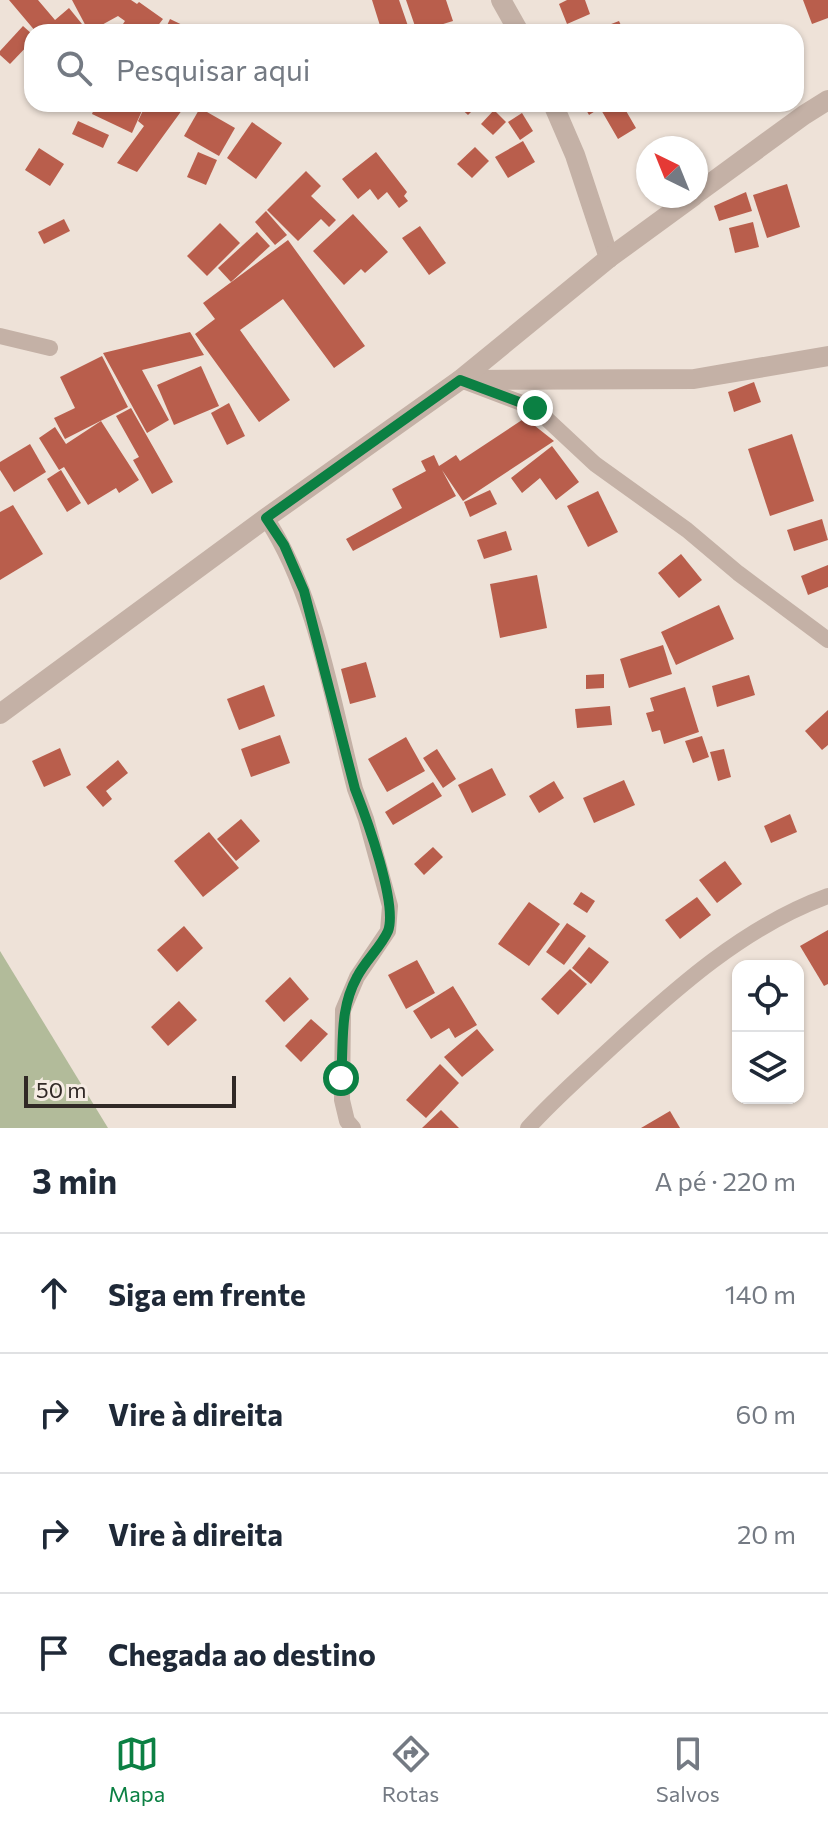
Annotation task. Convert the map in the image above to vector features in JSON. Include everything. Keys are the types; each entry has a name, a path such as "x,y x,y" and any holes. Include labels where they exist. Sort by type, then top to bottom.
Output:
{"street":[{"path":"501,0 514,24"},
{"path":"708,185 828,100"},
{"path":"556,112 575,155 609,258"},
{"path":"0,714 460,380 609,258 677,208"},
{"path":"460,380 694,379 828,356"}],"lane":[{"path":"0,336 50,348"},
{"path":"460,380 535,408 595,464 687,530 738,573 828,640"},
{"path":"266,518 284,545 304,591 355,789 390,906 388,931 357,977 343,1010 342,1100 347,1121 353,1128"},
{"path":"528,1128 579,1077 681,985 773,922 803,905 828,896"}],"green space":[{"path":"0,951 108,1128 0,1128"}],"building":[{"path":"9,0 38,0 55,20 69,8 82,24 29,24"},
{"path":"72,0 131,0 163,19 159,24 123,24 125,21 118,16 104,24 85,24"},
{"path":"372,0 399,0 407,24 380,24"},
{"path":"406,0 446,0 453,21 414,24"},
{"path":"567,0 585,0 590,14 567,24 559,4"},
{"path":"803,0 828,0 828,18 812,24"},
{"path":"24,27 24,49 10,64 0,55 0,51"},
{"path":"93,112 141,112 132,133"},
{"path":"142,112 181,112 137,172 117,163 144,126 138,121"},
{"path":"198,112 207,112 235,128 219,156 184,136"},
{"path":"492,112 506,122 493,135 481,124"},
{"path":"602,112 627,112 636,128 618,139"},
{"path":"522,113 533,131 520,140 508,122"},
{"path":"78,121 109,135 103,148 72,134"},
{"path":"252,122 282,143 256,179 227,158"},
{"path":"523,141 535,162 508,178 495,157"},
{"path":"475,147 489,161 472,178 457,164"},
{"path":"39,148 64,164 50,186 25,170"},
{"path":"198,152 217,160 206,185 187,177"},
{"path":"376,152 407,192 404,196 408,201 399,208 387,192 378,200 370,189 358,199 342,179"},
{"path":"306,171 321,186 311,196 336,220 329,227 321,219 298,241 267,210"},
{"path":"787,184 800,227 767,238 753,195"},
{"path":"746,192 752,211 719,221 714,206"},
{"path":"266,211 287,235 275,245 255,222"},
{"path":"353,214 388,252 365,273 361,269 344,285 313,251"},
{"path":"64,219 70,231 44,244 38,232"},
{"path":"753,222 759,247 735,253 729,228"},
{"path":"220,223 240,243 207,276 187,256"},
{"path":"420,226 446,263 429,275 402,238"},
{"path":"257,232 270,246 231,282 218,268"},
{"path":"288,240 365,346 334,368 283,299 240,330 290,400 259,422 195,334 215,319 203,303"},
{"path":"190,332 204,355 142,370 169,420 147,433 103,353"},
{"path":"102,356 128,407 65,439 54,418 75,408 60,377"},
{"path":"201,366 219,406 174,425 157,385"},
{"path":"754,382 761,402 734,412 728,392"},
{"path":"229,403 245,436 227,445 211,413"},
{"path":"131,408 173,482 152,494 133,460 139,457 116,416"},
{"path":"525,418 554,441 463,501 442,470 456,496 353,551 346,539 402,508 392,489 426,471 421,461 434,455 439,466 456,455 460,461"},
{"path":"101,421 139,480 119,493 116,488 88,505 64,467 59,470 39,438 55,427 66,444"},
{"path":"792,434 814,501 770,516 748,449"},
{"path":"30,444 46,472 14,492 0,470 0,462"},
{"path":"552,446 579,482 556,500 540,478 522,493 511,478"},
{"path":"61,470 81,503 67,512 47,479"},
{"path":"490,490 497,504 470,517 464,502"},
{"path":"598,491 618,532 588,547 567,506"},
{"path":"13,505 43,554 0,580 0,512"},
{"path":"822,519 828,540 794,551 787,530"},
{"path":"506,531 512,550 484,559 477,540"},
{"path":"681,554 702,580 679,598 658,573"},
{"path":"828,565 828,587 808,595 801,576"},
{"path":"537,575 547,628 500,638 490,584"},
{"path":"719,605 734,639 676,665 661,632"},
{"path":"663,645 672,674 629,688 620,659"},
{"path":"366,662 376,697 350,704 341,669"},
{"path":"604,674 604,688 586,689 586,675"},
{"path":"749,675 755,695 717,707 712,686"},
{"path":"264,685 275,716 239,730 227,699"},
{"path":"685,687 699,732 664,744 660,730 652,732 646,713 654,711 650,698"},
{"path":"610,706 612,725 577,728 575,709"},
{"path":"828,710 828,745 822,750 805,731"},
{"path":"280,735 290,763 251,777 241,749"},
{"path":"702,736 709,757 693,763 685,741"},
{"path":"406,737 425,771 387,792 368,759"},
{"path":"60,748 71,775 44,787 32,761"},
{"path":"437,749 456,779 443,788 423,758"},
{"path":"724,749 731,777 718,781 710,752"},
{"path":"118,760 128,773 106,791 112,799 103,807 86,787"},
{"path":"492,768 506,795 472,813 458,785"},
{"path":"624,780 635,805 594,823 583,798"},
{"path":"554,781 564,798 539,813 529,796"},
{"path":"433,782 442,796 393,825 385,812"},
{"path":"790,814 797,832 771,843 764,826"},
{"path":"241,819 260,841 236,861 217,839"},
{"path":"209,832 239,868 203,897 174,861"},
{"path":"433,847 443,857 424,875 414,864"},
{"path":"725,861 742,884 717,903 699,880"},
{"path":"581,892 595,901 587,913 573,904"},
{"path":"697,897 711,915 680,939 665,920"},
{"path":"529,902 560,924 529,966 498,944"},
{"path":"567,923 586,936 564,965 546,952"},
{"path":"184,926 203,948 177,972 157,950"},
{"path":"828,930 828,984 824,986 800,946"},
{"path":"589,947 609,962 591,984 572,968"},
{"path":"417,960 435,993 406,1009 388,975"},
{"path":"570,969 587,984 558,1015 541,999"},
{"path":"290,977 309,999 284,1022 265,1001"},
{"path":"453,986 477,1025 455,1038 449,1028 431,1039 413,1011"},
{"path":"179,1001 197,1020 168,1046 151,1027"},
{"path":"311,1019 328,1034 301,1062 285,1046"},
{"path":"477,1029 494,1050 462,1077 444,1057"},
{"path":"440,1064 459,1083 426,1118 406,1100"},
{"path":"441,1110 459,1128 422,1128"},
{"path":"670,1111 680,1128 641,1128"}],"route":[{"path":"341,1078 343,1010 357,977 388,931 390,906 355,789 304,591 284,545 266,518 460,380 535,408"}]}
